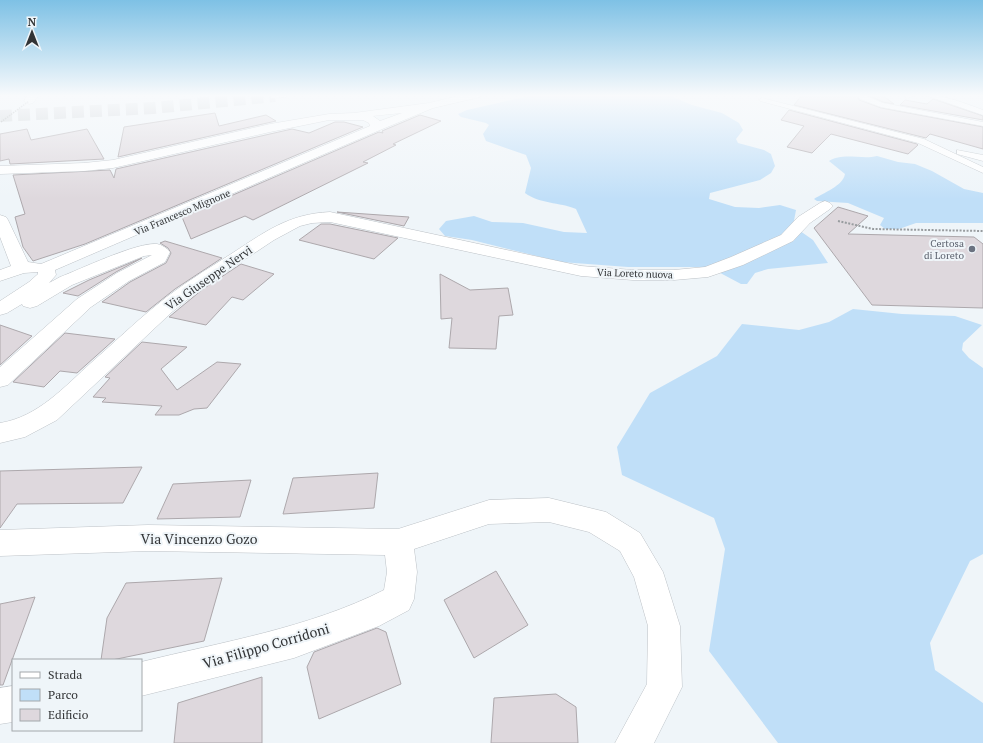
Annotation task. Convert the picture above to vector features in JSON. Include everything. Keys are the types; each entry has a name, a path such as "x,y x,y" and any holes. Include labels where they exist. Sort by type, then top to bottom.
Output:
{"street":[{"name":"Via Francesco Mignone","path":"0,170 84,168 113,164 263,130"},
{"name":"Via Francesco Mignone","path":"46,268 245,185 372,130"},
{"name":"Via Loreto nuova","path":"430,238 581,271 633,275 674,275 708,272 737,261 787,238 804,220 819,210"},
{"name":"Via Giuseppe Nervi","path":"0,433 22,428 49,414 165,308 196,284 268,237 294,223 311,218 330,217 430,238"},
{"path":"0,220 16,253 21,268"},
{"path":"0,320 66,281 141,251 156,249 161,252 159,258 123,277 84,303 0,379"},
{"path":"0,276 21,268 46,268 46,274 36,286 0,309"},
{"path":"398,542 442,526 489,512 549,510 596,521 630,542 648,572 664,626 664,688 634,743"},
{"name":"Via Vincenzo Gozo","path":"0,543 148,538 398,542"},
{"name":"Via Filippo Corridoni","path":"142,679 294,641 368,615 398,599 402,572 398,542"},
{"path":"0,706 12,704"}],"lane":[{"path":"877,130 921,141 983,170"},
{"path":"895,130 921,137 956,151 983,158"}],"path":[{"path":"819,210 873,228 983,231"}],"green space":[{"path":"486,130 743,130 736,139 738,143 764,150 771,154 775,166 771,173 760,180 710,193 709,199 735,207 759,208 780,205 796,210 793,226 813,240 828,263 768,269 755,273 747,284 741,284 709,267 628,267 561,262 472,240 445,236 439,229 446,221 474,216 492,222 523,223 564,232 587,233 576,209 543,201 531,197 525,193 531,168 526,155 486,141 483,134"},
{"path":"877,156 898,162 915,164 932,171 964,189 983,193 983,223 916,223 899,229 885,229 880,225 884,218 848,203 817,201 814,199 837,186 845,174 829,161 840,157"},
{"path":"853,309 902,314 955,316 982,325 963,343 962,350 969,358 983,368 983,554 970,561 930,643 935,670 983,703 983,743 778,743 709,651 725,549 714,518 622,475 617,447 650,393 717,356 742,324 799,330 829,322"}],"building":[{"path":"27,130 31,140 87,130 104,159 10,164 9,159 0,161 0,134"},
{"path":"123,130 238,130 118,157"},
{"path":"289,130 309,133 317,130 357,130 85,244 33,261 23,247 15,217 25,214 13,175 110,170 114,178 116,169"},
{"path":"385,130 423,130 393,144 396,145 363,162 368,163 253,220 245,216 191,239 182,217 379,132 383,133 382,131"},
{"path":"801,130 863,130 918,145 908,154 831,134 812,153 787,147"},
{"path":"893,130 983,130 983,149 930,134 926,138"},
{"path":"838,207 868,216 848,234 974,237 983,244 983,308 872,305 814,228"},
{"path":"337,212 409,217 404,226"},
{"path":"321,224 330,224 398,238 374,259 299,240"},
{"path":"165,241 222,258 175,289 146,312 102,302 130,282 166,263 171,253 168,248 160,243"},
{"path":"142,258 116,272 78,296 63,293 89,280"},
{"path":"241,264 274,274 243,300 232,297 206,325 169,317 203,289"},
{"path":"440,274 470,290 508,288 513,315 499,316 496,349 449,348 452,318 441,319"},
{"path":"0,325 32,336 0,365"},
{"path":"65,333 115,339 77,373 60,371 44,387 13,382"},
{"path":"142,342 187,347 161,369 177,390 217,362 241,364 207,408 194,409 179,415 155,415 162,406 102,402 106,398 93,397 110,378 105,377"},
{"path":"142,467 123,503 17,504 0,528 0,471"},
{"path":"378,473 374,508 283,514 293,478"},
{"path":"251,480 240,517 157,519 173,484"},
{"path":"496,571 528,625 474,658 444,600"},
{"path":"222,578 204,641 117,659 101,659 107,618 126,583"},
{"path":"35,597 3,685 0,685 0,604"},
{"path":"377,628 386,632 401,684 319,719 307,667 314,652"},
{"path":"262,677 262,743 174,743 178,703"},
{"path":"556,694 576,707 578,743 491,743 494,698"}],"place":[{"name":"Certosa di Loreto","path":"972,249"}]}
